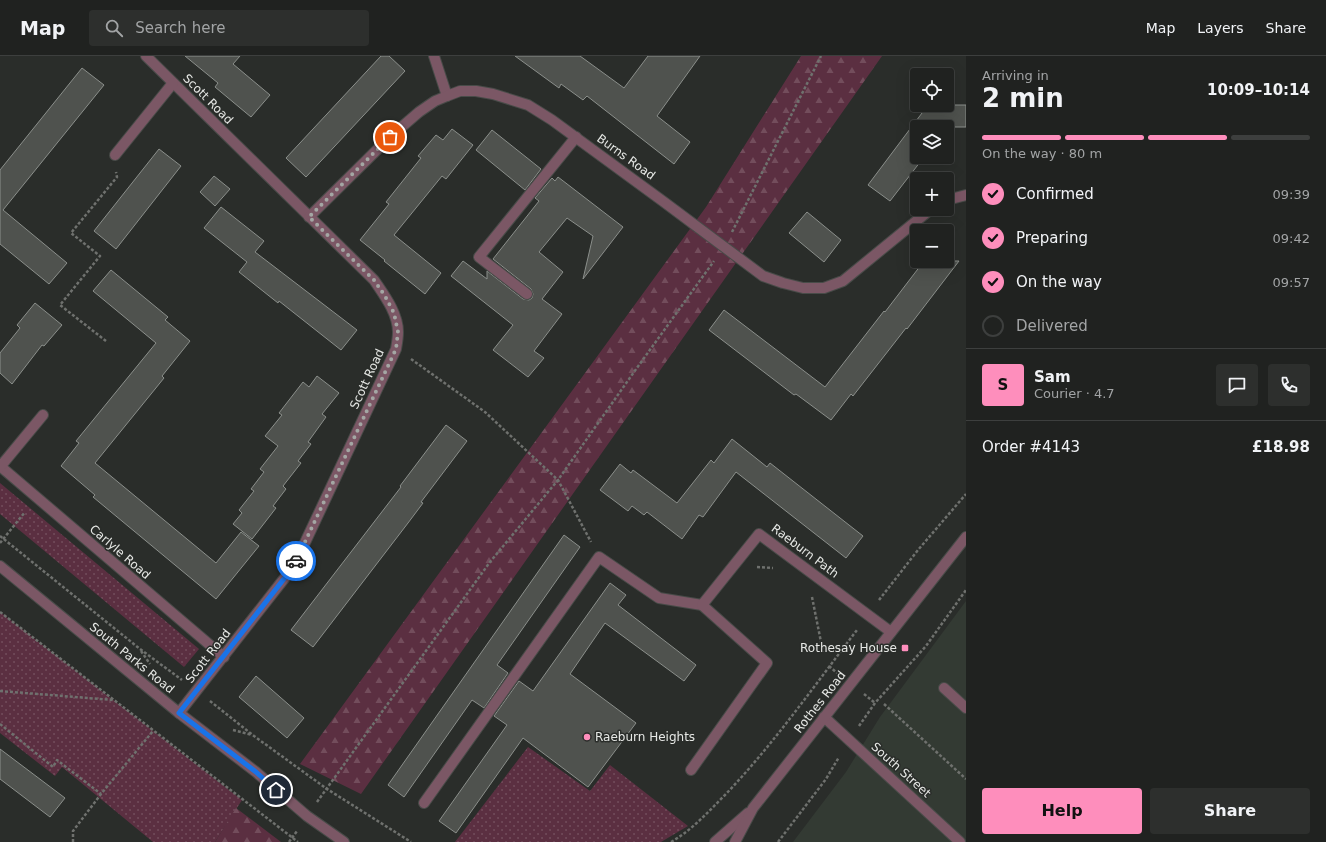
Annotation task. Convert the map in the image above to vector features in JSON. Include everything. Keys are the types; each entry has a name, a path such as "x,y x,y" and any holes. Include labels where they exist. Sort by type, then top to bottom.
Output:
{"street":[{"name":"Scott Road","path":"146,56 374,280 394,313 398,332 396,349 294,566 179,713"},
{"path":"434,56 447,96"},
{"path":"115,155 173,83"},
{"name":"Burns Road","path":"309,217 404,124 435,101 460,91 476,91 493,94 528,105 576,137 725,246 762,276 783,283 804,288 824,288 842,281 922,216"},
{"path":"527,294 480,257 576,137"},
{"path":"954,198 966,195"},
{"path":"0,466 43,415"},
{"name":"Carlyle Road","path":"0,466 224,657"},
{"name":"Raeburn Path","path":"702,605 759,534 891,632"},
{"name":"Rothes Road","path":"735,842 753,808 966,537"},
{"path":"424,803 599,557 659,598 702,605 767,663 690,770"},
{"name":"South Parks Road","path":"0,566 179,713 256,772 307,816 344,842"},
{"path":"944,688 966,708"},
{"name":"South Street","path":"824,717 960,842"},
{"name":"Rothes Road","path":"715,842 753,808"}],"path":[{"path":"289,842 490,562 558,480 725,246 821,56"},
{"path":"106,341 60,305 100,256 71,233 117,177 115,155"},
{"path":"396,349 485,412 558,480 599,557"},
{"path":"672,842 696,824 742,777 783,727 881,596 966,494"},
{"path":"0,543 36,498"},
{"path":"0,536 140,649"},
{"path":"753,571 757,566 779,569"},
{"path":"778,842 826,778 875,703 926,646 966,590"},
{"path":"812,596 823,652"},
{"path":"0,612 298,842"},
{"path":"0,691 114,700"},
{"path":"884,704 966,779"},
{"path":"0,724 53,767 58,760 101,794"},
{"path":"73,842 73,831 101,794 153,731"},
{"path":"254,736 327,789 411,842"}],"shaded area":[{"path":"966,601 966,842 793,842 846,772 880,717"}],"green space":[{"path":"801,56 882,56 361,794 300,764 706,207"},
{"path":"0,483 199,649 184,667 0,514"},
{"path":"0,612 242,800 215,842 153,842 62,767 55,776 0,733"},
{"path":"528,747 590,791 610,765 688,826 661,842 455,842"},
{"path":"236,808 281,842 215,842"}],"building":[{"path":"185,56 240,56 233,64 270,95 251,117 215,87 218,83"},
{"path":"381,56 389,56 405,71 306,177 286,158"},
{"path":"515,56 580,56 624,88 648,56 700,56 657,116 690,142 674,164 587,96 583,100 561,84 559,88"},
{"path":"82,68 104,85 3,210 67,263 49,284 0,244 0,170"},
{"path":"954,105 966,105 966,127 954,127 954,120 917,120 923,112 954,112"},
{"path":"452,129 473,145 446,179 442,176 394,235 441,273 425,294 360,240 389,204 386,202 421,158 418,156 436,135 443,140"},
{"path":"910,129 910,164 919,164 912,172 910,172 910,175 890,201 868,185"},
{"path":"492,130 541,169 525,190 476,150"},
{"path":"159,149 181,166 116,249 94,231"},
{"path":"214,176 230,189 215,206 200,192"},
{"path":"558,177 623,227 583,279 593,236 567,218 539,252 563,272 542,299 562,314 534,351 544,358 528,377 493,350 513,325 451,276 463,261 487,279 487,271 523,299 529,300 532,298 533,294 531,289 493,259 539,201 535,198 552,178 555,181"},
{"path":"221,207 264,241 255,252 357,330 341,350 279,301 278,303 239,272 247,262 204,228"},
{"path":"807,212 841,240 824,262 789,233"},
{"path":"954,261 959,261 954,268"},
{"path":"919,268 954,268 853,396 851,394 831,420 796,394 794,395 709,330 724,310 825,387 884,311 885,312"},
{"path":"111,270 168,317 165,320 190,341 162,376 164,378 95,463 216,563 241,532 259,546 216,599 93,497 95,495 61,466 79,443 76,441 156,343 93,291"},
{"path":"35,303 62,325 44,346 42,345 12,384 0,373 0,353 20,328 17,325"},
{"path":"317,376 339,393 322,414 326,417 308,442 311,444 298,461 301,463 283,486 286,489 273,506 276,508 252,539 233,524 242,513 239,510 254,491 251,489 264,472 260,469 278,446 265,436 282,415 279,413 303,382 309,387"},
{"path":"446,425 467,441 421,502 423,503 313,647 291,630 401,487 400,486"},
{"path":"732,439 767,467 770,463 863,536 846,558 736,472 703,517 699,515 682,539 647,512 644,515 632,506 628,511 600,490 620,464 631,473 633,470 677,503 711,460 714,463"},
{"path":"564,535 580,547 497,665 508,673 484,708 472,700 404,797 388,785"},
{"path":"610,583 626,595 618,605 696,665 684,681 605,623 570,674 636,723 588,787 523,738 456,833 439,821 507,725 494,716 519,681 533,691"},
{"path":"256,676 304,718 287,738 239,697"},
{"path":"0,749 65,798 50,817 0,779"}],"way so far":[{"path":"296,561 396,349 398,332 394,313 374,280 309,217 390,137"}],"place":[{"name":"Rothesay House","path":"905,648"},
{"name":"Raeburn Heights","path":"587,737"}],"route":[{"path":"276,790 256,772 179,713 259,612 294,566 296,561"}]}
